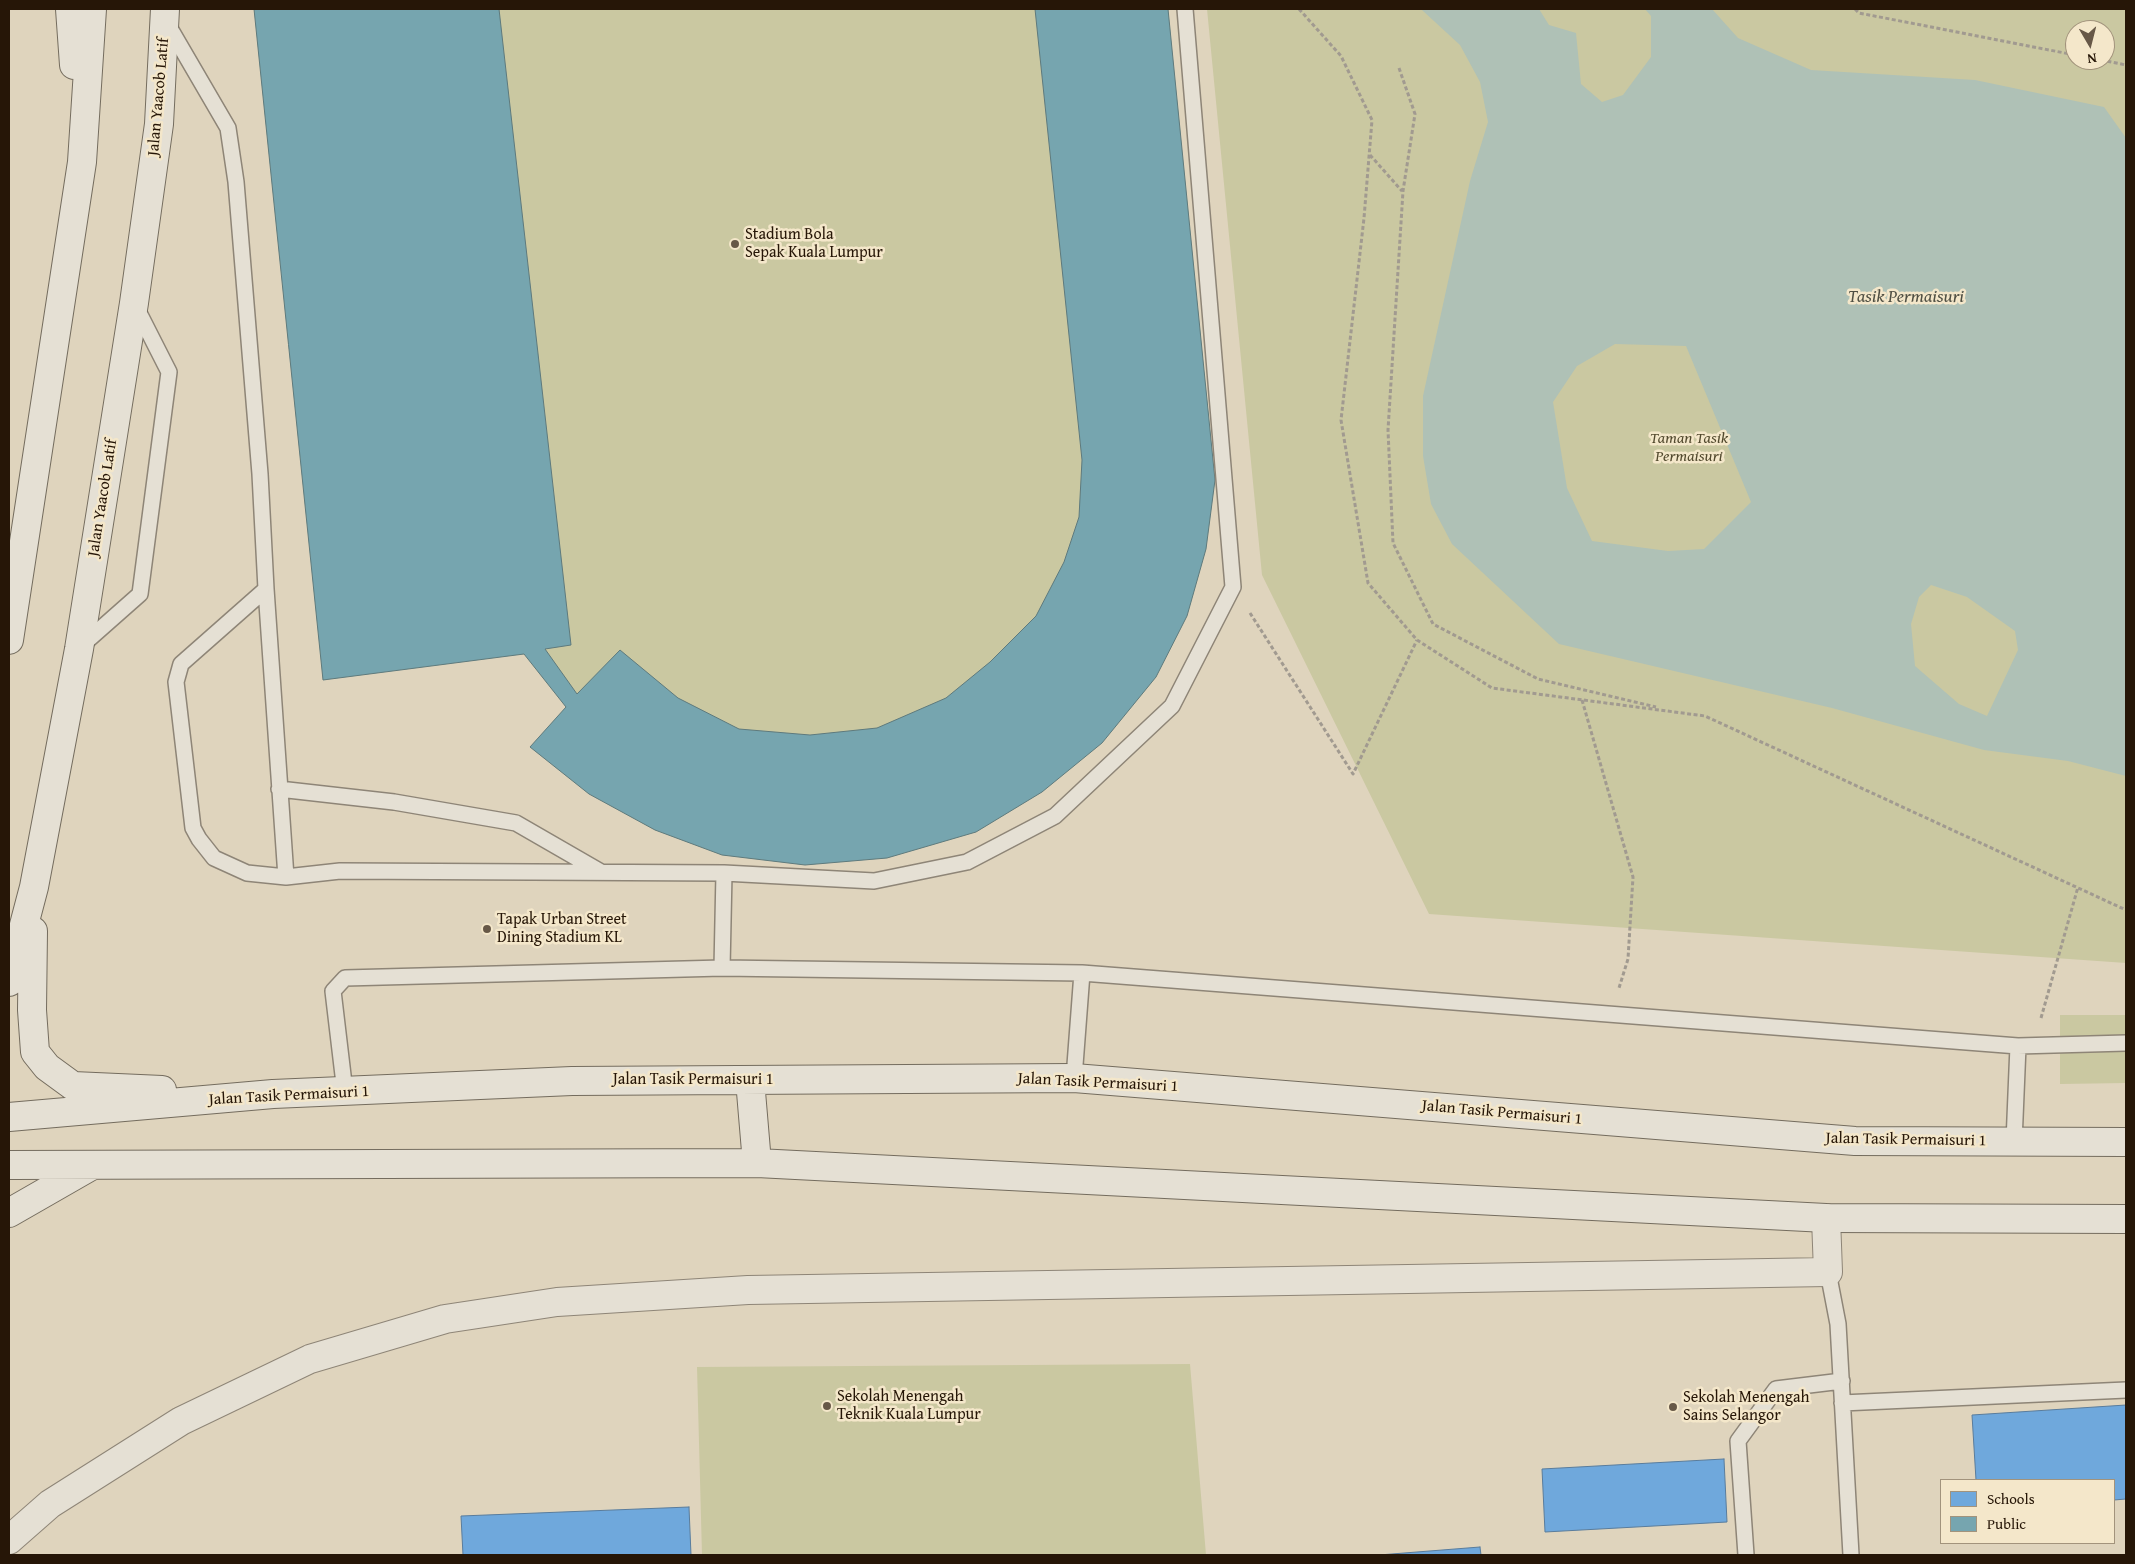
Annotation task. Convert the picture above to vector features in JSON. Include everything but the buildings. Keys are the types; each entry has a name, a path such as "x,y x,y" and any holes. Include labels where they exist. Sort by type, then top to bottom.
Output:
{"main road":[{"path":"70,9 82,162"},
{"path":"9,640 82,162 92,9"},
{"name":"Jalan Yaacob Latif","path":"9,982 34,887 79,649 134,303 159,124 165,15"},
{"path":"34,887 32,1010 34,1044 35,1052 47,1068 73,1086 273,1094"},
{"name":"Jalan Tasik Permaisuri 1","path":"9,1117 273,1094 572,1081 1074,1078 1855,1141 2126,1142"},
{"path":"750,1080 757,1163"},
{"path":"9,1165 757,1163 1826,1218 2126,1219"},
{"path":"9,1214 92,1166"},
{"path":"9,1540 50,1504 181,1421 310,1359 445,1319 557,1302 748,1290 1828,1272 1826,1218"}],"lane":[{"path":"266,589 181,664 176,682 193,828 214,858 247,873 286,877 340,871 724,873 874,881 967,862 1056,816 1172,706 1233,587 1184,9"},
{"path":"165,15 228,128 236,182 258,455 286,877"},
{"path":"79,649 140,594 169,372 134,303"},
{"path":"280,789 394,802 516,824 602,872"},
{"path":"722,968 724,873"},
{"path":"345,1092 332,991 345,978 722,968 1082,973 2018,1046 2126,1043"},
{"path":"1074,1078 1082,973"},
{"path":"2014,1142 2018,1046"},
{"path":"1828,1272 1838,1324 1851,1555"},
{"path":"1746,1555 1738,1440 1776,1389 1842,1381"},
{"path":"1842,1403 2126,1390"}],"path":[{"path":"1299,9 1341,56 1372,120 1364,218 1341,420 1368,583 1417,640 1492,688 1705,716 2126,910"},
{"path":"1855,9 1859,13 2065,53"},
{"path":"1400,68 1415,114 1403,192 1388,430 1393,543 1433,624 1538,679 1674,712"},
{"path":"1369,154 1403,192"},
{"path":"1233,587 1353,774 1417,640"},
{"path":"1582,700 1633,877 1628,959 1610,1014"},
{"path":"2048,988 2078,887"}],"green space":[{"name":"Stadium Bola Sepak Kuala Lumpur","path":"254,9 1168,9 1215,480 1206,549 1187,616 1156,677 1102,743 1042,792 976,832 887,858 805,865 722,855 655,830 589,794 530,747 566,707 524,654 323,680"},
{"name":"Taman Tasik Permaisuri","path":"1207,9 2126,9 2126,963 1429,914 1262,575"},
{"path":"2060,1015 2126,1015 2126,1083 2060,1084"},
{"path":"1190,1364 1206,1555 702,1555 697,1367"}],"water":[{"name":"Tasik Permaisuri","path":"1417,9 1539,9 1549,25 1576,33 1581,84 1602,102 1623,95 1651,57 1651,16 1645,9 1712,9 1738,38 1811,70 1975,80 2104,107 2126,138 2126,776 2068,761 1984,750 1832,708 1559,644 1452,544 1431,504 1423,456 1423,396 1470,181 1488,122 1480,82 1460,45 1422,10","holes":["1615,344 1686,346 1751,502 1704,549 1668,551 1592,541 1567,488 1553,402 1577,366","1931,585 1967,597 2015,631 2018,650 1987,716 1959,704 1915,666 1911,624 1919,597"]}],"place":[{"name":"Stadium Bola Sepak Kuala Lumpur","path":"735,244"},
{"name":"Tapak Urban Street Dining Stadium KL","path":"487,929"},
{"name":"Sekolah Menengah Teknik Kuala Lumpur","path":"827,1406"},
{"name":"Sekolah Menengah Sains Selangor","path":"1673,1407"}]}
